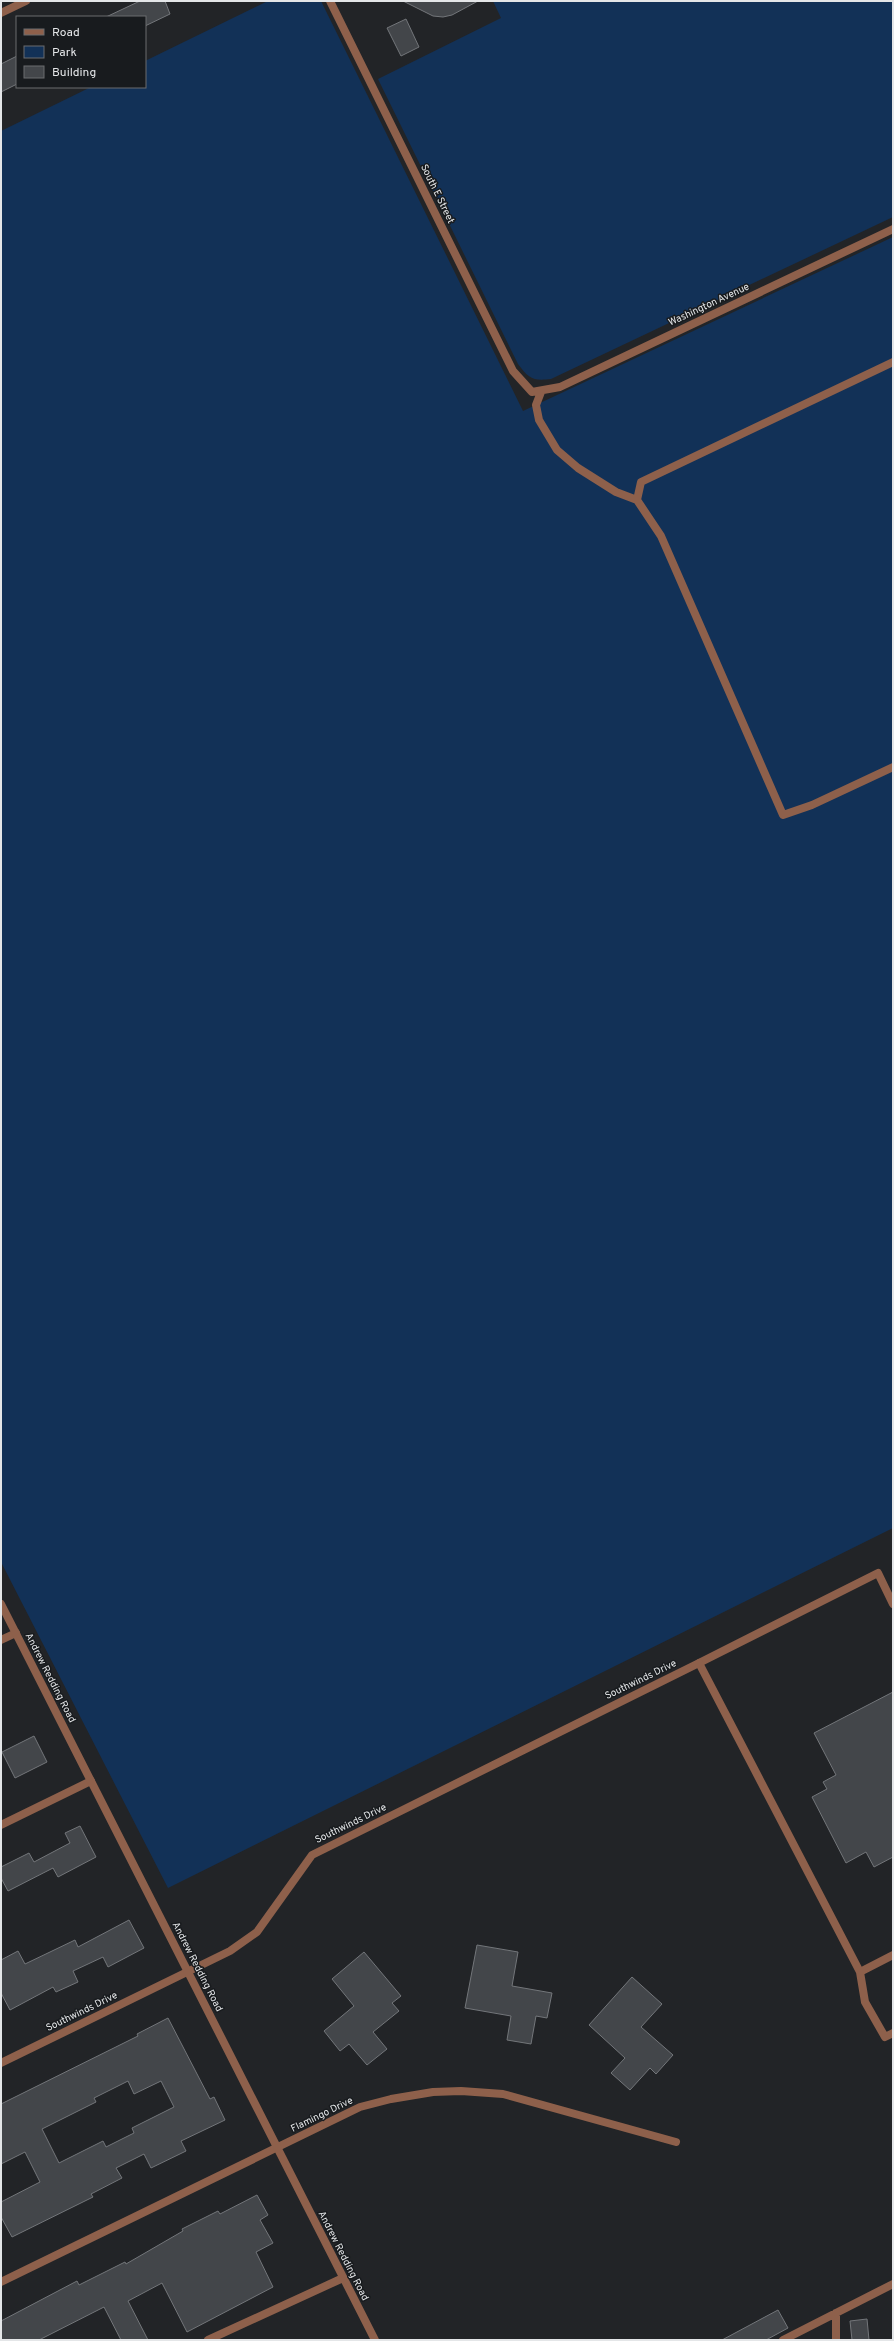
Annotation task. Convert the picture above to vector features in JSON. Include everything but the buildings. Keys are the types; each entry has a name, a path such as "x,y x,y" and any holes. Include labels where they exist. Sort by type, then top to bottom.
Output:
{"street":[{"path":"1,13 26,1"},
{"name":"South E Street","path":"330,1 513,371 521,383 532,392"},
{"name":"Washington Avenue","path":"532,392 541,392 560,387 893,229"},
{"path":"637,500 641,482 893,362"},
{"path":"541,392 536,405 539,420 557,450 578,468 616,492 637,500 660,536 783,815 812,805 893,767"},
{"name":"Southwinds Drive","path":"1,2063 230,1950 258,1932 312,1855 878,1573 893,1604"},
{"name":"Andrew Redding Road","path":"1,1604 375,2340"},
{"path":"1,1640 16,1633"},
{"path":"699,1663 860,1972 865,2002 884,2037 893,2033"},
{"path":"1,1826 91,1781"},
{"path":"860,1972 893,1955"},
{"name":"Flamingo Drive","path":"1,2282 360,2107 391,2099 433,2092 461,2091 503,2094 676,2142"},
{"path":"208,2340 343,2278"},
{"path":"782,2340 893,2284"},
{"path":"836,2313 836,2340"}],"green space":[{"path":"268,1 321,1 523,411 893,237 893,1528 168,1888 1,1562 1,131 89,88 146,88 146,61"},
{"path":"493,1 893,1 893,217 551,379 540,380 532,378 525,373 518,364 378,79 501,18"}]}
